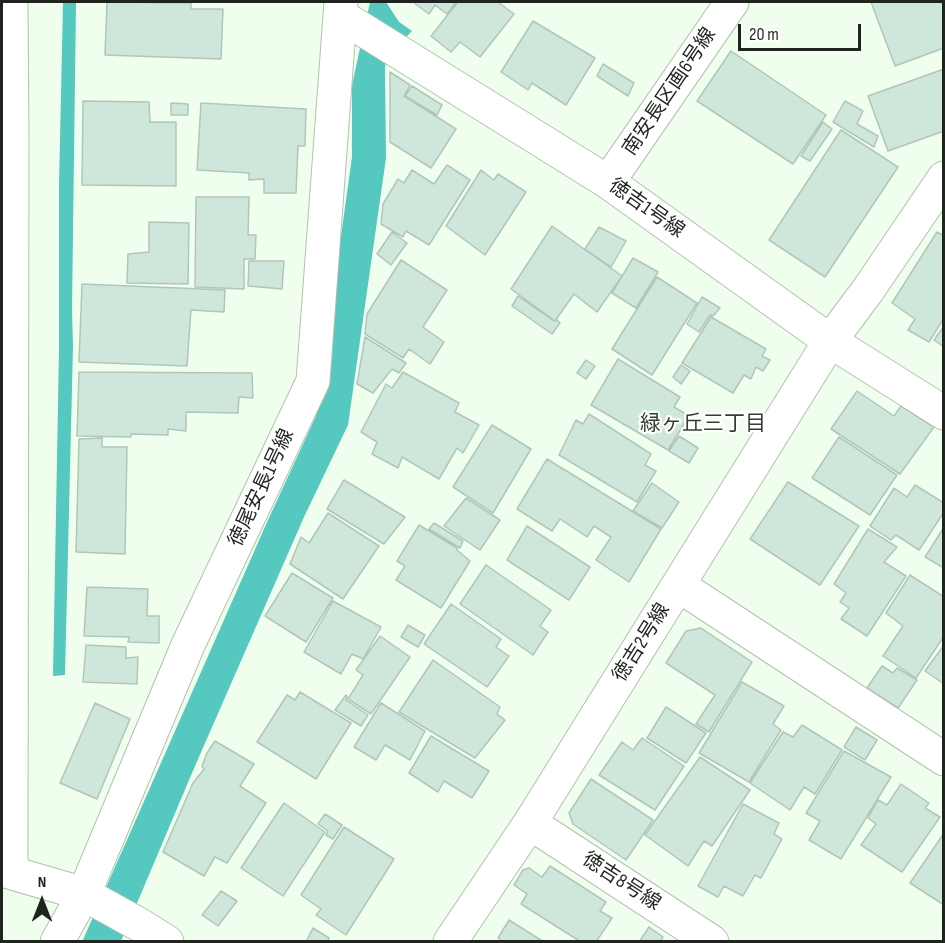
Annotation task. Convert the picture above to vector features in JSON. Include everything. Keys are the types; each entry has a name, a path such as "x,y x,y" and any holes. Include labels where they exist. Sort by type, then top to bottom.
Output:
{"street":[{"path":"10,2 12,126 6,871 90,897 154,933"},
{"name":"南安長区画6号線","path":"608,182 732,2"},
{"name":"徳吉1号線","path":"341,9 608,182 830,341 944,413"},
{"name":"徳尾安長1号線","path":"57,942 90,897 188,645 313,381 341,9"},
{"name":"徳吉2号線","path":"450,942 530,823 830,341 868,290 944,178"},
{"path":"678,585 944,759"},
{"name":"徳吉8号線","path":"530,823 712,942"}],"water":[{"path":"63,2 76,2 73,346 65,675 53,676 59,349 59,186"},
{"path":"370,2 386,2 399,22 412,31 406,37 389,26 385,69 386,158 348,425 304,517 121,941 82,942 316,416 352,157 352,85"}],"building":[{"path":"107,2 191,3 191,9 223,9 221,59 105,55"},
{"path":"413,2 456,2 447,14 435,5 429,14"},
{"path":"458,2 498,2 514,14 480,57 460,42 451,52 431,36"},
{"path":"871,2 941,2 944,8 944,48 895,66"},
{"path":"533,21 595,58 566,105 532,83 528,90 501,72"},
{"path":"731,51 826,115 793,164 697,101"},
{"path":"603,64 634,83 628,96 597,76"},
{"path":"944,69 944,131 888,151 868,96"},
{"path":"390,72 410,85 404,96 456,129 431,168 390,142"},
{"path":"412,86 442,105 437,115 405,96"},
{"path":"83,101 149,102 150,122 176,122 176,186 82,185"},
{"path":"845,101 863,111 857,124 878,136 874,147 833,122"},
{"path":"171,103 188,104 188,115 171,115"},
{"path":"201,103 306,109 305,146 298,146 296,193 264,193 264,179 249,180 249,173 197,170"},
{"path":"823,122 832,129 810,161 801,156"},
{"path":"841,130 898,167 825,277 769,240"},
{"path":"447,165 470,180 429,245 406,231 403,237 381,224 383,204 398,179 404,183 412,170 434,184"},
{"path":"481,170 494,180 498,174 526,192 485,255 446,226"},
{"path":"196,197 249,197 248,235 256,235 255,259 244,259 244,289 195,287"},
{"path":"149,222 189,223 188,284 127,283 128,254 149,252"},
{"path":"552,226 622,276 597,312 574,294 555,321 511,289"},
{"path":"599,227 626,241 611,267 585,249"},
{"path":"392,232 407,243 391,265 377,254"},
{"path":"937,232 944,236 944,318 929,342 908,330 915,319 892,303"},
{"path":"633,258 658,272 636,308 612,293"},
{"path":"401,260 447,290 423,327 444,342 430,364 409,349 403,358 365,334 367,314"},
{"path":"249,261 284,261 282,289 248,286"},
{"path":"657,277 697,303 652,375 612,349"},
{"path":"82,284 225,290 224,312 191,310 187,366 79,362"},
{"path":"518,296 560,323 552,334 512,306"},
{"path":"702,297 720,308 713,316 710,315 699,332 687,324"},
{"path":"711,317 766,349 762,356 770,360 763,371 756,367 751,379 744,375 733,393 682,363"},
{"path":"944,326 944,347 934,340"},
{"path":"365,337 406,363 399,373 392,369 373,393 357,384"},
{"path":"618,359 680,397 674,407 689,416 668,450 591,405"},
{"path":"586,360 595,366 586,379 577,373"},
{"path":"681,365 690,371 681,384 673,377"},
{"path":"79,372 252,373 253,398 239,397 238,413 186,412 186,431 168,429 168,435 77,436"},
{"path":"403,372 459,403 455,412 479,425 463,453 457,448 439,479 402,457 398,468 372,454 377,442 361,432 386,384 392,388"},
{"path":"857,391 894,416 901,406 934,427 900,474 831,429"},
{"path":"589,414 651,454 645,465 656,471 637,502 559,455 576,420 583,424"},
{"path":"492,425 531,449 493,513 453,487"},
{"path":"679,436 698,448 689,463 669,451"},
{"path":"839,437 897,475 870,515 812,478"},
{"path":"102,438 102,447 127,447 125,554 76,552 79,439"},
{"path":"547,459 661,529 629,582 596,560 611,537 594,526 587,537 560,519 552,531 517,509"},
{"path":"344,480 405,517 384,544 327,509"},
{"path":"788,482 859,526 820,585 750,539"},
{"path":"652,483 679,502 662,528 633,511"},
{"path":"915,485 944,503 944,512 919,550 896,535 891,540 870,526 894,488 907,497"},
{"path":"466,498 500,520 480,550 444,526"},
{"path":"328,513 379,546 343,599 290,564 301,537 309,543"},
{"path":"434,523 463,541 460,548 429,529"},
{"path":"419,525 457,548 470,561 441,608 396,580 405,566 397,561"},
{"path":"527,526 590,567 569,600 507,560"},
{"path":"944,527 944,568 925,557"},
{"path":"868,529 897,547 884,562 906,576 867,636 841,619 849,608 840,602 846,593 834,584"},
{"path":"486,565 551,610 540,626 548,632 533,655 460,604"},
{"path":"292,573 333,598 306,642 265,616"},
{"path":"910,575 944,597 944,636 916,678 883,656 903,626 886,613"},
{"path":"87,587 148,589 147,616 159,616 159,643 128,642 129,637 84,636"},
{"path":"333,601 381,627 363,659 352,654 341,674 304,652"},
{"path":"451,604 501,639 496,647 509,656 487,687 424,644"},
{"path":"408,625 425,635 418,647 401,637"},
{"path":"701,628 752,662 709,732 696,724 715,695 666,663 686,631"},
{"path":"380,636 410,657 371,714 348,699 363,675 356,670"},
{"path":"86,645 126,647 126,658 138,657 137,684 83,682"},
{"path":"944,645 944,684 925,671"},
{"path":"433,660 500,707 497,714 505,720 475,758 399,712"},
{"path":"882,666 893,673 897,668 917,680 898,708 867,688"},
{"path":"742,682 784,706 773,724 781,730 749,782 699,753"},
{"path":"300,692 351,723 316,779 257,742 287,695 295,700"},
{"path":"346,695 346,700 368,715 361,726 335,710"},
{"path":"95,703 130,719 97,799 60,783"},
{"path":"381,703 425,731 410,760 385,745 376,760 354,747"},
{"path":"666,707 706,733 686,763 647,738"},
{"path":"802,725 842,750 815,794 804,787 790,810 750,783 783,732 793,737"},
{"path":"856,727 877,740 865,760 844,747"},
{"path":"431,736 489,771 472,798 444,781 438,792 409,773"},
{"path":"642,738 684,766 655,810 599,775 622,742 633,750"},
{"path":"215,741 254,764 240,786 266,803 227,863 215,857 204,876 163,852 193,783 204,769 202,766 207,753"},
{"path":"844,751 891,777 841,859 809,840 820,821 806,813"},
{"path":"700,757 750,790 712,846 704,841 688,866 645,835"},
{"path":"591,779 653,820 626,860 573,824 569,813"},
{"path":"901,784 929,803 925,808 940,817 902,872 861,845 876,824 868,818 878,800 887,805"},
{"path":"284,803 325,832 283,896 241,868"},
{"path":"743,804 779,823 774,834 782,839 761,878 755,875 743,896 724,886 718,897 698,886"},
{"path":"325,814 342,825 333,839 326,835 328,831 318,824"},
{"path":"344,827 394,859 346,935 316,915 321,909 301,895"},
{"path":"944,833 944,905 910,883"},
{"path":"550,866 606,902 600,911 612,918 596,942 581,942 521,904 527,894 514,885 523,870 529,868 542,877"},
{"path":"221,891 237,901 218,926 202,915"},
{"path":"509,920 544,942 504,942 498,938"},
{"path":"649,927 663,937 660,942 639,942"},
{"path":"313,928 329,938 327,942 306,942"}],"district":[{"name":"緑ヶ丘三丁目","path":"703,425"}]}
